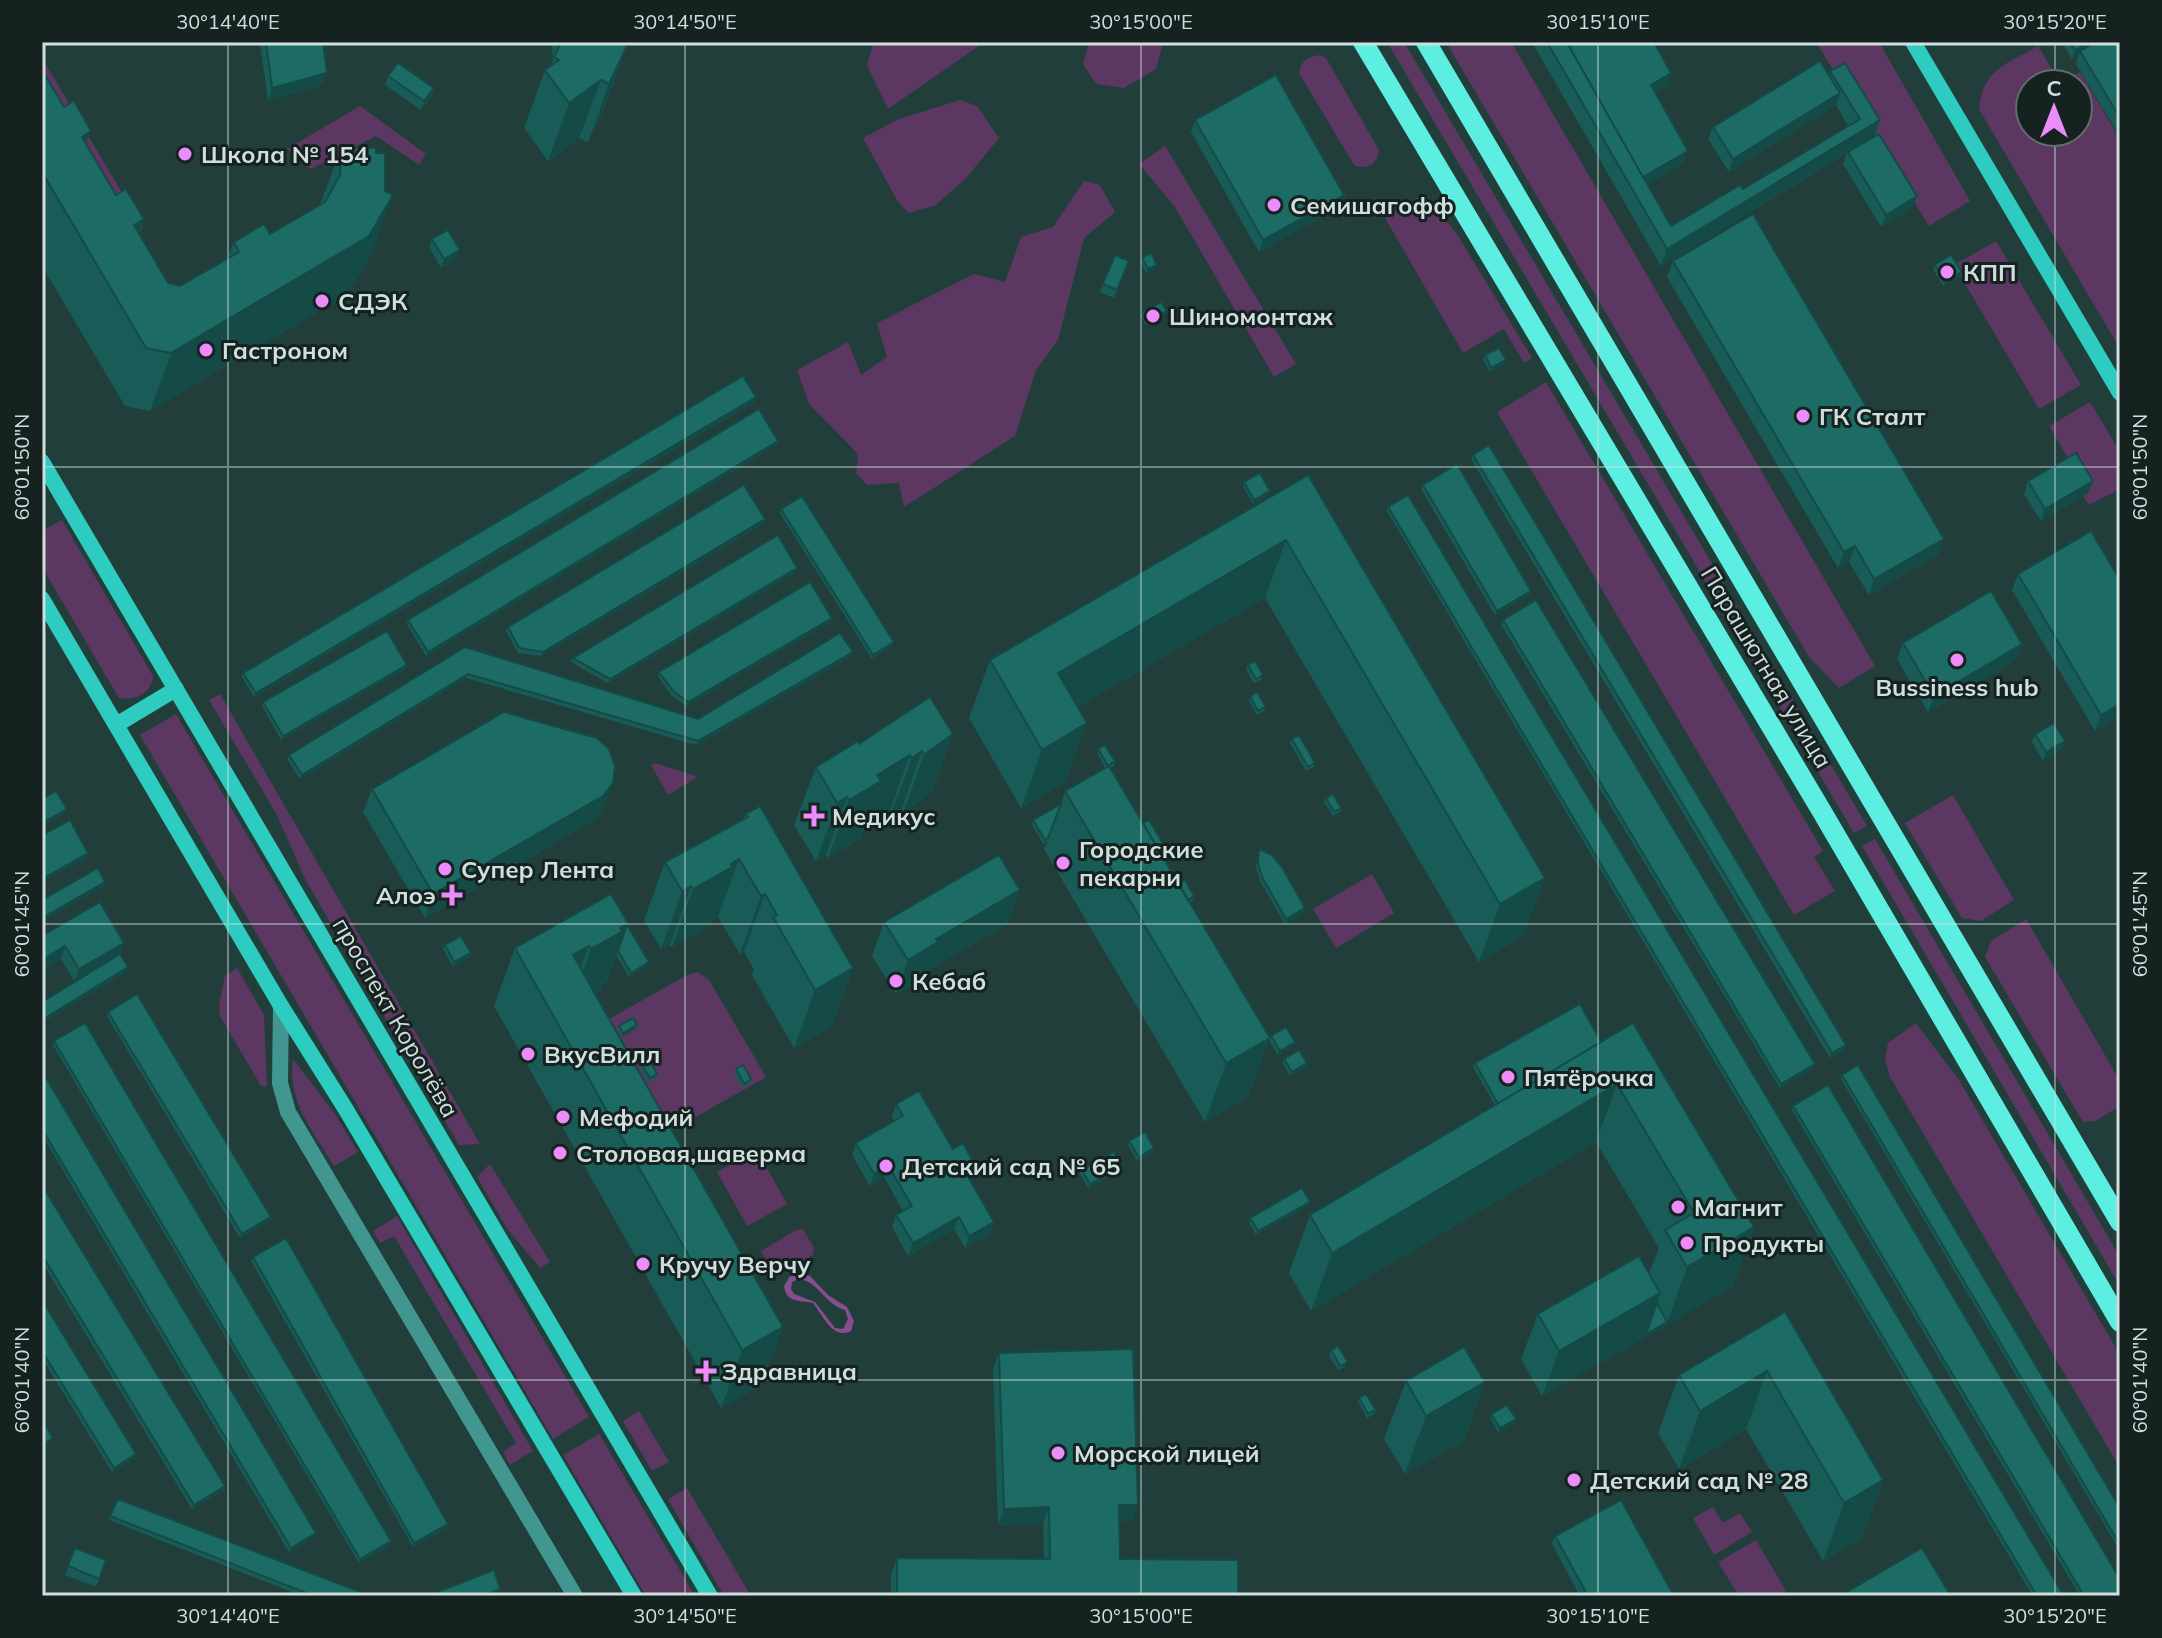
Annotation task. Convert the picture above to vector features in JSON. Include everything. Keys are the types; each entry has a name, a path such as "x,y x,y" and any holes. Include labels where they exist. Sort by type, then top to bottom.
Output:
{"main road":[{"name":"Парашютная улица","path":"1363,42 1813,796 2120,1322"},
{"name":"Парашютная улица","path":"1426,42 2120,1222"}],"street":[{"path":"1913,42 2120,393"},
{"name":"проспект Королёва","path":"42,462 710,1596"},
{"path":"42,599 634,1596"},
{"path":"116,725 176,689"},
{"path":"281,1006 280,1083 288,1112 575,1596"}],"shaded area":[{"path":"874,42 983,43 888,109 867,65"},
{"path":"1089,42 1163,42 1156,69 1124,88 1096,84 1083,64"},
{"path":"1387,42 1404,42 1867,826 1854,833"},
{"path":"1446,42 1511,42 1875,666 1839,688 1809,657"},
{"path":"1816,42 1879,42 1970,201 1929,226"},
{"path":"2038,46 2051,68 2014,68 2014,148 2094,148 2094,95 2120,139 2120,349 1979,109 1981,96 1991,76"},
{"path":"1318,55 1326,58 1379,150 1371,165 1354,165 1299,73 1305,61"},
{"path":"42,58 143,228 138,231 42,72"},
{"path":"960,100 977,106 999,138 966,178 936,205 909,213 898,202 863,138 899,119"},
{"path":"360,106 426,154 419,165 376,136 311,169 287,149"},
{"path":"1165,146 1296,364 1274,377 1175,207 1139,164"},
{"path":"1084,181 1100,185 1115,212 1084,238 1058,340 1036,370 1015,436 904,507 899,483 867,485 856,473 858,454 809,404 797,370 848,342 861,375 887,357 877,323 974,274 1005,282 1021,237 1053,227"},
{"path":"1425,193 1457,234 1532,358 1524,363 1504,329 1463,353 1385,218"},
{"path":"1996,241 2081,385 2039,409 1954,265"},
{"path":"1546,382 1823,851 1814,857 1835,891 1794,915 1497,412"},
{"path":"2090,402 2120,452 2120,489 2089,505 2083,496 2088,492 2049,426"},
{"path":"62,520 153,676 150,687 137,697 119,698 42,567 42,531"},
{"path":"220,694 480,1144 459,1145 305,879 277,815 209,700"},
{"path":"176,714 589,1417 553,1439 140,735"},
{"path":"655,763 698,777 668,795 651,765"},
{"path":"1953,795 2014,900 1981,921 1962,918 1905,823"},
{"path":"1875,839 2120,1257 2120,1286 1862,846"},
{"path":"1372,874 1394,913 1336,948 1313,909"},
{"path":"2026,919 2120,1081 2120,1106 2095,1121 2083,1122 1985,957 1991,941"},
{"path":"237,968 264,1015 267,1087 261,1086 220,1016 225,976"},
{"path":"698,972 709,980 766,1077 664,1135 604,1024 689,974"},
{"path":"1916,1023 1959,1080 2120,1355 2120,1468 1890,1077 1885,1059 1888,1043"},
{"path":"293,1059 335,1114 358,1152 334,1166 298,1103 292,1075"},
{"path":"757,1150 787,1204 747,1226 717,1172"},
{"path":"490,1164 550,1262 540,1268 508,1230 477,1177"},
{"path":"397,1216 533,1451 510,1465 503,1452 516,1443 394,1236 380,1243 373,1231"},
{"path":"803,1229 814,1248 813,1255 776,1276 761,1251"},
{"path":"790,1276 810,1276 828,1295 847,1307 854,1321 851,1331 834,1330 813,1303 794,1300 787,1295 784,1286","holes":["805,1280 845,1310 848,1319 843,1329 835,1328 815,1302 794,1294 792,1282"]},
{"path":"639,1411 669,1462 652,1471 623,1421"},
{"path":"599,1434 695,1596 646,1596 563,1455"},
{"path":"687,1488 751,1596 724,1596 668,1499"},
{"path":"1713,1507 1723,1523 1740,1513 1752,1532 1714,1555 1693,1518"},
{"path":"1756,1540 1789,1596 1739,1596 1718,1562"}],"building":[{"path":"266,42 323,42 327,73 272,88"},
{"path":"561,42 621,42 627,46 609,84 601,80 569,103 545,70 559,60 554,57"},
{"path":"1547,42 1571,42 1568,44 1671,226 1740,185 1743,189 1860,119 1830,71 1845,63 1880,120 1667,249"},
{"path":"1577,42 1654,42 1671,73 1651,85 1688,151 1643,177 1569,46"},
{"path":"2070,42 2089,42 2075,50"},
{"path":"2096,42 2120,42 2120,118 2094,74 2094,68 2090,68 2080,51"},
{"path":"1820,61 1840,93 1733,159 1713,127"},
{"path":"398,63 434,88 424,101 388,76"},
{"path":"42,70 64,107 74,101 91,131 82,137 116,195 126,189 144,219 134,225 168,283 180,286 239,252 234,242 264,224 270,234 325,202 340,175 341,148 376,148 376,153 385,153 385,191 393,195 369,236 171,353 146,348 42,172"},
{"path":"1276,75 1344,195 1263,240 1195,120"},
{"path":"1879,134 1917,196 1886,215 1848,152"},
{"name":"ГК Сталт","path":"1753,214 1944,539 1874,579 1855,546 1844,552 1673,261"},
{"path":"448,230 460,250 444,259 432,239"},
{"path":"1151,253 1157,265 1148,269 1142,258"},
{"path":"1115,255 1129,261 1117,290 1103,284"},
{"name":"КПП","path":"1951,255 1962,272 1945,282 1935,265"},
{"name":"Шиномонтаж","path":"1161,302 1167,311 1147,322 1142,312"},
{"path":"1499,348 1506,360 1491,368 1485,355"},
{"path":"743,376 756,397 256,693 243,673"},
{"path":"759,409 778,441 428,652 408,620"},
{"path":"1489,445 1846,1045 1832,1053 1473,455"},
{"path":"2076,453 2093,481 2045,509 2028,481"},
{"path":"1457,464 1531,591 1497,611 1423,485"},
{"path":"1260,473 1270,491 1254,500 1244,482"},
{"path":"1308,475 1545,878 1500,904 1286,540 1058,673 1087,723 1042,750 990,660"},
{"path":"744,485 765,519 543,652 519,648 508,627"},
{"path":"1408,495 2064,1596 2037,1596 1388,507"},
{"path":"802,496 894,642 873,655 781,509"},
{"path":"2091,531 2120,580 2120,704 2101,715 2018,574"},
{"path":"778,535 797,568 610,679 573,658"},
{"path":"810,582 832,618 688,702 673,691 659,672"},
{"name":"Bussiness hub","path":"1991,591 2022,644 1934,696 1903,643"},
{"path":"1536,600 1815,1064 1781,1084 1503,620"},
{"path":"387,631 407,665 283,736 263,702"},
{"path":"840,633 853,652 698,741 468,674 302,775 289,755 465,647 698,719"},
{"path":"1255,661 1263,675 1256,679 1248,665"},
{"path":"1257,692 1266,707 1258,711 1250,697"},
{"path":"930,697 953,734 924,755 922,751 912,758 910,755 877,775 881,781 849,800 847,797 837,803 816,767 858,741 859,744"},
{"path":"504,712 597,738 609,749 615,766 613,783 603,796 433,894 372,789"},
{"path":"2054,723 2065,741 2046,752 2035,734"},
{"path":"1299,735 1315,763 1308,767 1292,739"},
{"path":"1105,745 1115,761 1108,766 1098,749"},
{"path":"1109,766 1270,1038 1226,1063 1065,791"},
{"path":"56,791 67,809 42,823 42,799"},
{"path":"1333,794 1341,808 1334,812 1326,798"},
{"path":"1061,804 1048,838 1045,840 1033,820"},
{"path":"760,806 853,968 815,990 773,917 777,915 765,894 761,896 739,859 731,864 732,867 693,889 691,886 682,891 665,862 748,817 745,814"},
{"path":"70,820 88,853 42,879 42,835"},
{"path":"1149,820 1167,850 1161,854 1143,823"},
{"path":"1259,849 1272,855 1282,867 1305,908 1286,919 1262,877 1258,863"},
{"path":"999,855 1020,890 936,939 938,942 908,960 884,922"},
{"path":"98,868 105,882 42,918 42,900"},
{"path":"1185,880 1194,896 1188,900 1179,884"},
{"path":"611,894 628,923 620,928 622,932 573,955 783,1327 742,1350 515,948"},
{"path":"100,902 124,943 79,969 65,946 44,959 42,936"},
{"path":"627,925 649,962 631,973 618,951"},
{"path":"461,936 471,953 454,962 445,945"},
{"path":"120,954 128,967 42,1020 42,1002"},
{"path":"137,994 271,1217 242,1234 108,1012"},
{"path":"1580,1004 1601,1042 1498,1104 1475,1063"},
{"path":"633,1018 637,1025 623,1033 619,1026"},
{"path":"85,1023 391,1541 360,1559 54,1041"},
{"path":"1633,1023 1754,1227 1687,1267 1665,1230 1694,1213 1617,1084 1332,1253 1310,1215"},
{"path":"1286,1027 1295,1042 1280,1051 1271,1036"},
{"path":"1299,1050 1307,1063 1292,1072 1284,1059"},
{"path":"649,1059 657,1074 650,1078 641,1063"},
{"path":"743,1065 751,1079 744,1084 736,1069"},
{"path":"1858,1065 2120,1508 2120,1545 1842,1075"},
{"path":"42,1071 316,1533 291,1548 42,1129"},
{"path":"1828,1085 2120,1579 2120,1596 2084,1596 1793,1106"},
{"path":"919,1091 953,1149 963,1143 972,1160 962,1166 994,1222 969,1236 959,1217 913,1243 896,1215 912,1206 888,1165 874,1174 856,1143 903,1116 896,1104"},
{"path":"1145,1132 1154,1148 1139,1157 1129,1141"},
{"path":"1114,1152 1122,1166 1090,1184 1082,1170"},
{"path":"42,1185 225,1486 194,1505 42,1255"},
{"path":"1302,1188 1310,1202 1258,1231 1250,1218"},
{"path":"286,1238 448,1524 414,1543 253,1257"},
{"path":"1639,1256 1660,1293 1559,1351 1538,1314"},
{"path":"42,1300 136,1454 114,1468 42,1351"},
{"path":"1657,1303 1667,1322 1646,1334"},
{"path":"1785,1312 1883,1480 1844,1503 1767,1371 1700,1411 1679,1375"},
{"path":"1338,1346 1348,1362 1340,1366 1331,1350"},
{"path":"1464,1347 1485,1382 1426,1416 1406,1381"},
{"path":"1133,1349 1138,1505 1119,1505 1120,1559 1238,1560 1238,1596 897,1596 897,1558 1050,1559 1049,1507 1004,1509 999,1353"},
{"path":"1366,1394 1376,1410 1368,1414 1359,1398"},
{"path":"1507,1405 1516,1419 1500,1428 1491,1414"},
{"path":"42,1420 53,1438 42,1445"},
{"path":"118,1499 371,1596 314,1596 110,1516"},
{"path":"1621,1500 1674,1596 1588,1596 1555,1536"},
{"path":"75,1548 106,1560 99,1579 68,1566"},
{"path":"1922,1548 1951,1596 1840,1596"},
{"path":"494,1570 500,1589 484,1596 427,1596"}],"place":[{"name":"Школа № 154","path":"185,154"},
{"name":"Семишагофф","path":"1274,205"},
{"name":"КПП","path":"1947,272"},
{"name":"СДЭК","path":"322,301"},
{"name":"Шиномонтаж","path":"1153,316"},
{"name":"Гастроном","path":"206,350"},
{"name":"ГК Сталт","path":"1803,416"},
{"name":"Bussiness hub","path":"1957,660"},
{"name":"Медикус","path":"814,816"},
{"name":"Городские пекарни","path":"1063,863"},
{"name":"Супер Лента","path":"445,869"},
{"name":"Алоэ","path":"452,895"},
{"name":"Кебаб","path":"896,981"},
{"name":"ВкусВилл","path":"528,1054"},
{"name":"Пятёрочка","path":"1508,1077"},
{"name":"Мефодий","path":"563,1117"},
{"name":"Столовая,шаверма","path":"560,1153"},
{"name":"Детский сад № 65","path":"886,1166"},
{"name":"Магнит","path":"1678,1207"},
{"name":"Продукты","path":"1687,1243"},
{"name":"Кручу Верчу","path":"643,1264"},
{"name":"Здравница","path":"706,1371"},
{"name":"Морской лицей","path":"1058,1453"},
{"name":"Детский сад № 28","path":"1574,1480"}]}
